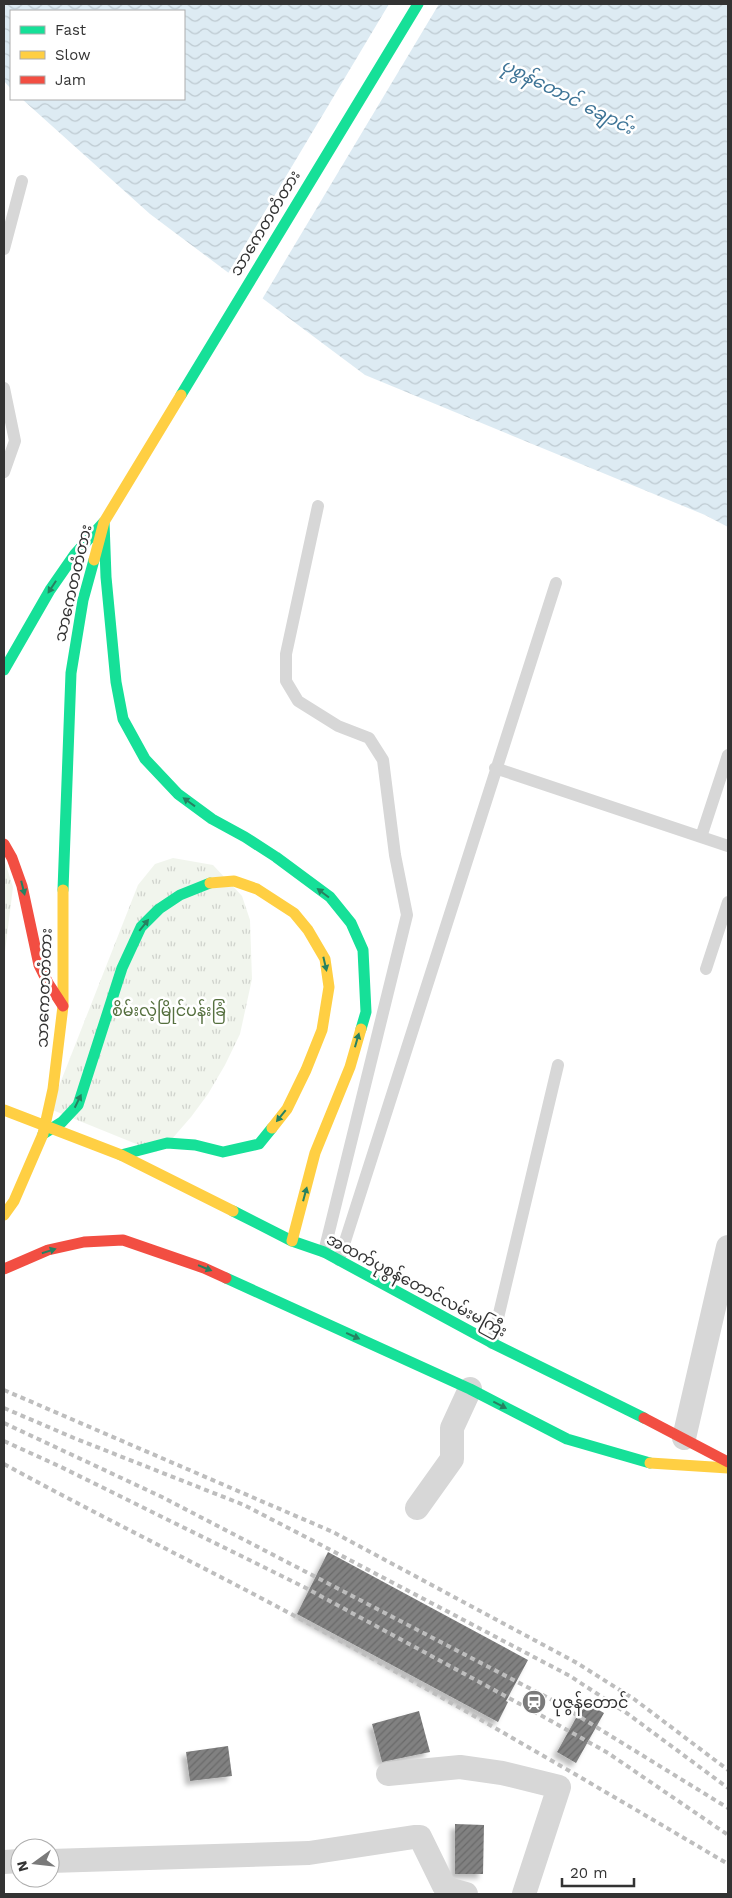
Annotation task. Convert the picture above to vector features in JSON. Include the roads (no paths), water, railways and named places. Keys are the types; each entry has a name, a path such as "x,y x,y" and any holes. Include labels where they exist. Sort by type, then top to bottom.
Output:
{"main road":[{"name":"သာကေတတံတား","path":"4,1214 14,1201 43,1134 53,1090 63,1006 63,897 70,673 83,600 104,522 418,4"},
{"path":"4,670 50,590 75,554 104,522"},
{"path":"104,522 106,577 118,691 123,719 145,759 178,794 212,819 276,857 330,898 351,922 364,950 366,1012 350,1067 316,1152 292,1241"},
{"path":"4,844 17,867 23,885 37,959 47,984 63,1006"},
{"path":"43,1134 62,1122 78,1105 122,968 141,927 159,909 180,895 210,882 234,881 257,889 294,913 308,930 325,959 329,987 322,1030 306,1070 287,1109 259,1144 223,1152 195,1145 167,1143 121,1155"},
{"name":"အထက်ပုစွန်တောင်လမ်းမကြီး","path":"4,1110 121,1155 292,1241 324,1252 492,1343 684,1438 728,1462"},
{"path":"4,1269 48,1250 84,1242 122,1240 204,1268 470,1389 568,1439 652,1464 728,1468"}],"street":[{"path":"684,1438 724,1284 728,1247"},
{"path":"417,1508 452,1459 452,1428 470,1389"},
{"path":"388,1774 460,1767 502,1772 559,1788 524,1894"},
{"path":"60,1861 309,1853 420,1837 444,1886 466,1894"}],"lane":[{"path":"4,249 22,181"},
{"path":"4,388 14,441 4,472"},
{"path":"318,506 286,654 286,681 298,701 338,726 370,738 383,760 395,855 408,915 324,1252"},
{"path":"339,1260 495,768 556,583"},
{"path":"701,837 728,756"},
{"path":"495,768 728,846"},
{"path":"706,969 728,902"},
{"path":"492,1343 558,1065"}],"water":[{"name":"ပုစွန်တောင် ချောင်း","path":"4,4 728,4 728,527 705,515 365,375 150,214 23,100 185,100 185,10 10,10 10,88 4,81"}],"railway":[{"path":"4,1390 333,1532 577,1663 634,1699 728,1770"},
{"path":"4,1408 74,1438 244,1505 325,1547 570,1676 628,1714 728,1788"},
{"path":"4,1423 162,1497 554,1701 728,1808"},
{"path":"4,1441 61,1467 304,1587 544,1717 608,1753 728,1835"},
{"path":"4,1464 346,1644 511,1737 728,1864"}],"place":[{"name":"ပုဇွန်တောင်","path":"534,1702"}],"park label":[{"name":"စိမ်းလဲ့မြိုင်ပန်းခြံ","path":"169,1010"}]}
